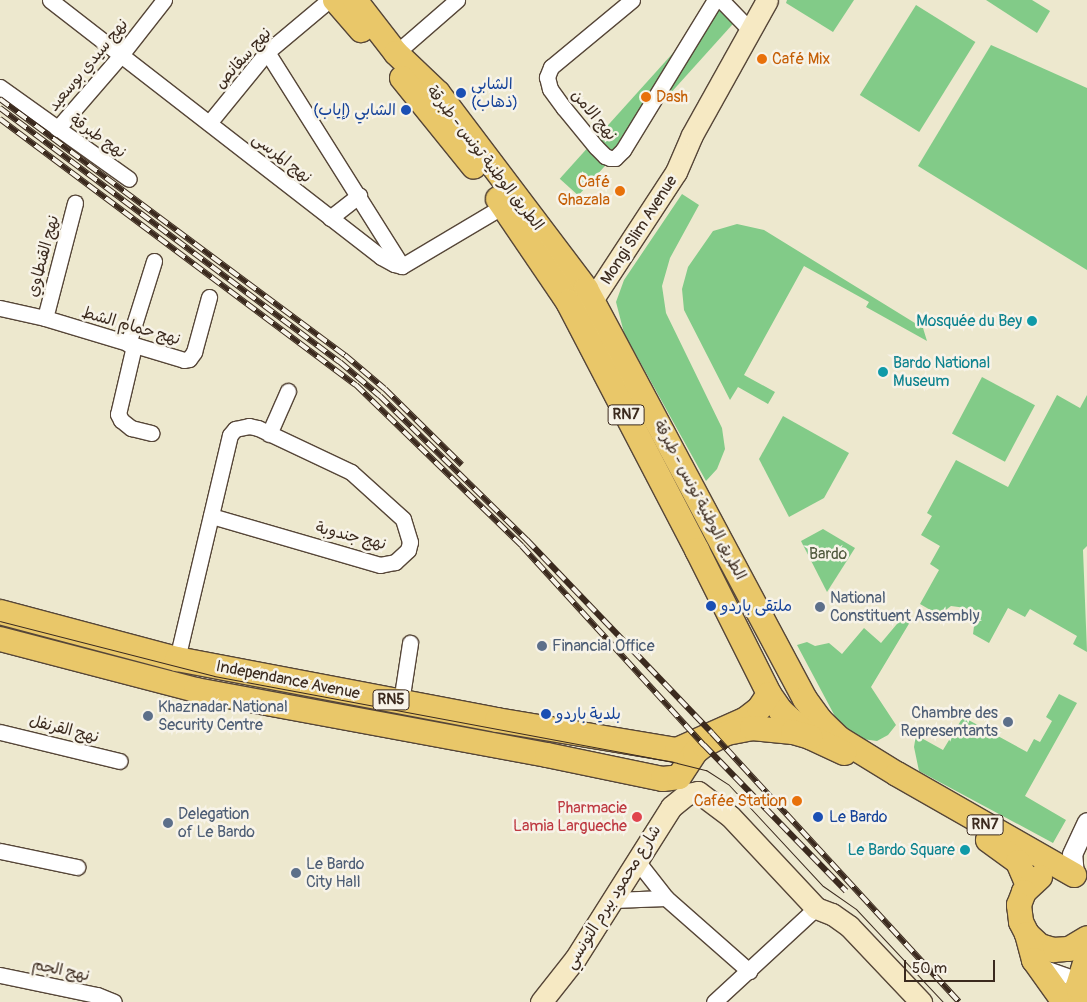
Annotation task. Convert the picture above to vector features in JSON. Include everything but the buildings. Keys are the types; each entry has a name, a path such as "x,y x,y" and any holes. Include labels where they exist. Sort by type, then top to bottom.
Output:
{"main road":[{"name":"الطريق الوطنية تونس - طبرقة","path":"335,0 426,105 503,206 581,303 645,451 746,646 768,694 781,711 810,737 857,759 972,830 1018,862 1028,886"},
{"name":"الطريق الوطنية تونس - طبرقة","path":"355,0 396,53 438,94 581,303 668,440 809,705 826,727 840,739 897,774 1083,880"},
{"name":"Mongi Slim Avenue","path":"581,303 676,172 692,135 768,0"},
{"path":"645,451 668,440"},
{"path":"697,550 721,538"},
{"name":"Independance Avenue","path":"0,612 177,658 401,702 677,750 746,719 759,709 768,694"},
{"path":"746,646 770,633"},
{"name":"RN5","path":"0,639 196,690 556,756 663,779 679,777 695,752 704,745 728,733 752,728 794,732 810,737"},
{"name":"شارع محمود بيرم التونسي","path":"541,1002 575,960 671,807 687,794 698,792 726,812 816,908"},
{"path":"1064,1002 1040,946 1027,934 1019,913 1021,898 1028,886 1041,875 1050,872 1058,872 1083,880"},
{"path":"816,908 832,914 848,926 921,1002"},
{"path":"1045,957 1069,949 1087,938"},
{"path":"1045,957 1084,975"}],"street":[{"name":"نهج المرسى","path":"50,0 381,257 402,266"},
{"name":"نهج سيدي بوسعيد","path":"57,129 121,55 164,0"},
{"name":"نهج سقانص","path":"209,123 268,52 329,0"},
{"path":"396,53 457,0"},
{"name":"نهج الامن","path":"632,0 551,67 547,77 550,89 564,108 604,156 610,158 615,158 623,150 715,0"},
{"path":"721,0 751,31"},
{"path":"268,52 402,266 503,206"},
{"name":"نهج طبرقة","path":"0,87 129,179"},
{"path":"330,218 359,195"},
{"name":"نهج القنطاوي","path":"45,318 75,202"},
{"path":"152,433 131,428 121,420 118,414 131,345 154,261"},
{"name":"نهج حمام الشط","path":"0,308 45,318 181,359 189,358 195,347 209,297"},
{"path":"268,434 288,391"},
{"name":"نهج جندوبة","path":"177,658 230,434 235,429 249,426 337,465 363,481 403,519 409,536 408,550 395,562 380,565 211,516"},
{"path":"401,702 410,643"},
{"name":"نهج القرنفل","path":"0,732 120,761"},
{"path":"1083,880 1072,854 1087,822"},
{"path":"0,851 77,867"},
{"path":"636,861 666,898 749,971"},
{"path":"613,900 666,898"},
{"path":"714,1002 816,908"},
{"name":"نهج الجم","path":"0,975 97,995 114,1002"}],"green space":[{"path":"787,0 854,0 833,32 786,3"},
{"path":"986,0 1032,0 1050,11 1037,33"},
{"path":"719,2 738,19 578,196 560,179"},
{"path":"916,5 975,42 919,132 860,95"},
{"path":"991,45 1087,88 1087,270 918,166"},
{"path":"682,194 699,205 670,258 662,286 666,313 722,428 725,449 717,469 706,481 624,333 616,302 624,280"},
{"path":"737,224 764,230 923,328 927,341 866,307 869,302 804,266 744,375 775,392 768,404 738,387 730,400 684,310 682,289 688,267 713,231"},
{"path":"982,377 1035,405 1005,462 952,434"},
{"path":"1057,395 1080,408 1087,395 1087,546 1083,550 1087,652 1073,644 1077,636 1030,609 1025,617 1008,608 989,643 973,634 975,619 966,608 951,606 939,615 920,604 939,570 930,564 940,546 921,535 932,516 927,513 956,460 1008,487"},
{"path":"783,416 849,453 824,498 789,517 759,459"},
{"name":"Bardo","path":"823,529 855,548 827,592 801,541"},
{"path":"902,618 910,622 871,687 896,725 888,735 877,741 862,739 838,722 797,645 807,642 815,646 829,643 842,654 864,628 881,643"},
{"path":"1059,694 1077,703 1025,796 1066,820 1053,843 919,771 914,747 916,735 943,750 963,717 1027,752 1034,739 1040,742 1052,721 1046,717"}],"tram line":[{"path":"0,621 214,676 706,770 729,785 823,886 856,909 943,1002"}],"railway":[{"path":"0,99 345,355 385,389 462,465"},
{"path":"0,108 340,362 380,396 527,540 712,733 959,1002"},
{"path":"0,119 356,385 522,546 704,745 846,891"}],"place":[{"name":"Café Mix","path":"762,59"},
{"name":"الشابي (ذهاب)","path":"461,93"},
{"name":"Dash","path":"646,97"},
{"name":"الشابي (إياب)","path":"406,110"},
{"name":"Café Ghazala","path":"620,191"},
{"name":"Mosquée du Bey","path":"1032,321"},
{"name":"Bardo National Museum","path":"883,372"},
{"name":"ملتقى باردو","path":"711,606"},
{"name":"National Constituent Assembly","path":"820,607"},
{"name":"Financial Office","path":"542,646"},
{"name":"بلدية باردو","path":"546,714"},
{"name":"Khaznadar National Security Centre","path":"148,716"},
{"name":"Chambre des Representants","path":"1008,722"},
{"name":"Cafée Station","path":"797,801"},
{"name":"Pharmacie Lamia Largueche","path":"637,817"},
{"name":"Le Bardo","path":"818,817"},
{"name":"Delegation of Le Bardo","path":"168,823"},
{"name":"Le Bardo Square","path":"965,850"},
{"name":"Le Bardo City Hall","path":"296,873"}]}
